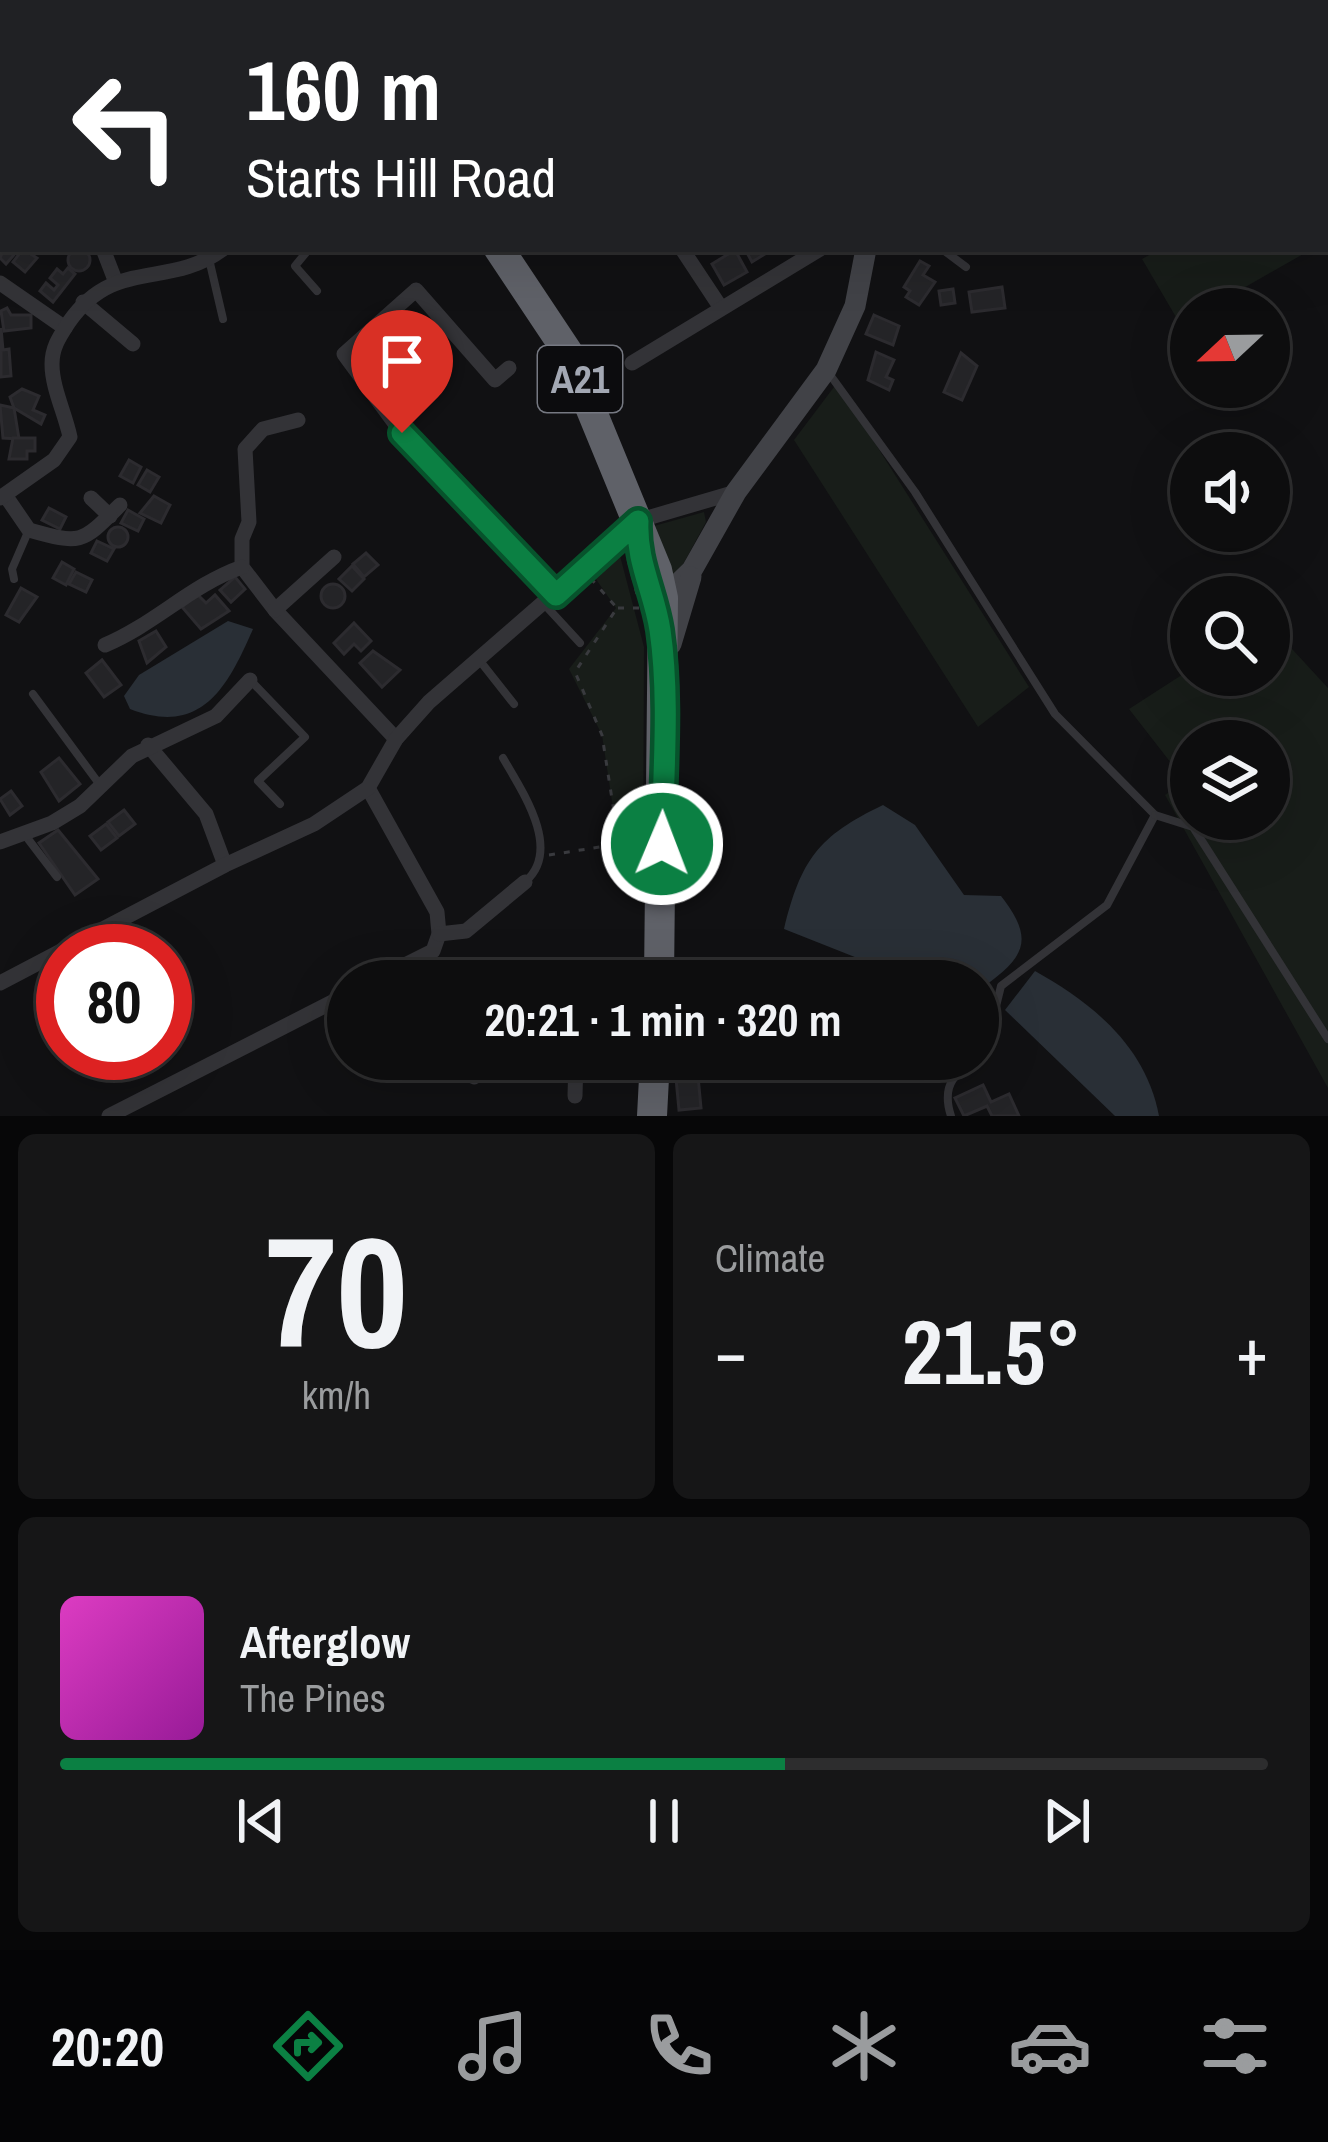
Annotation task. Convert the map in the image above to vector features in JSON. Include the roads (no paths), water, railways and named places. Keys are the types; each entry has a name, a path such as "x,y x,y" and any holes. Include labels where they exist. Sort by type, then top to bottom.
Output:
{"highway":[{"name":"A21","path":"509,253 567,351 651,546 663,669 659,960"},
{"path":"652,1116 654,1080"}],"main road":[{"path":"663,669 692,570 736,492 826,370 855,306 865,252"},
{"path":"654,611 692,570"}],"street":[{"path":"105,252 115,280"},
{"path":"684,252 721,308"},
{"path":"632,363 808,252"},
{"path":"91,498 115,510 78,542 29,530 3,496 54,460 70,437 52,361 65,328 83,302 115,280 187,268 216,254"},
{"path":"0,283 65,328"},
{"path":"509,368 495,380 416,290 344,354 402,433 551,600"},
{"path":"83,302 121,321 133,344"},
{"path":"298,420 263,429 245,449 249,522 242,539 242,567 275,610 396,739"},
{"path":"0,983 225,865 314,824 368,788 396,739 638,521 736,492"},
{"path":"275,610 334,556"},
{"path":"106,645 139,631 202,581 242,567"},
{"path":"0,842 52,823 148,745 216,716 250,680"},
{"path":"148,745 206,814 225,865"},
{"path":"368,788 437,912 439,934 433,951 415,960"},
{"path":"439,934 466,931 525,882"},
{"path":"109,1116 327,1005"},
{"path":"575,1080 575,1096"}],"lane":[{"path":"307,252 295,266 317,291"},
{"path":"946,252 966,267"},
{"path":"216,254 223,319"},
{"path":"826,370 835,375 915,492 1055,714 1155,815 1193,826 1328,1039"},
{"path":"14,579 12,569 29,530"},
{"path":"551,600 580,643"},
{"path":"479,660 514,704"},
{"path":"250,680 304,737 258,782 280,804"},
{"path":"32,694 100,786"},
{"path":"503,758 534,818 542,856 525,882"},
{"path":"951,1116 945,1097 952,1076 984,1055 1001,986 1107,905 1155,815"},
{"path":"25,834 57,877"}]}
